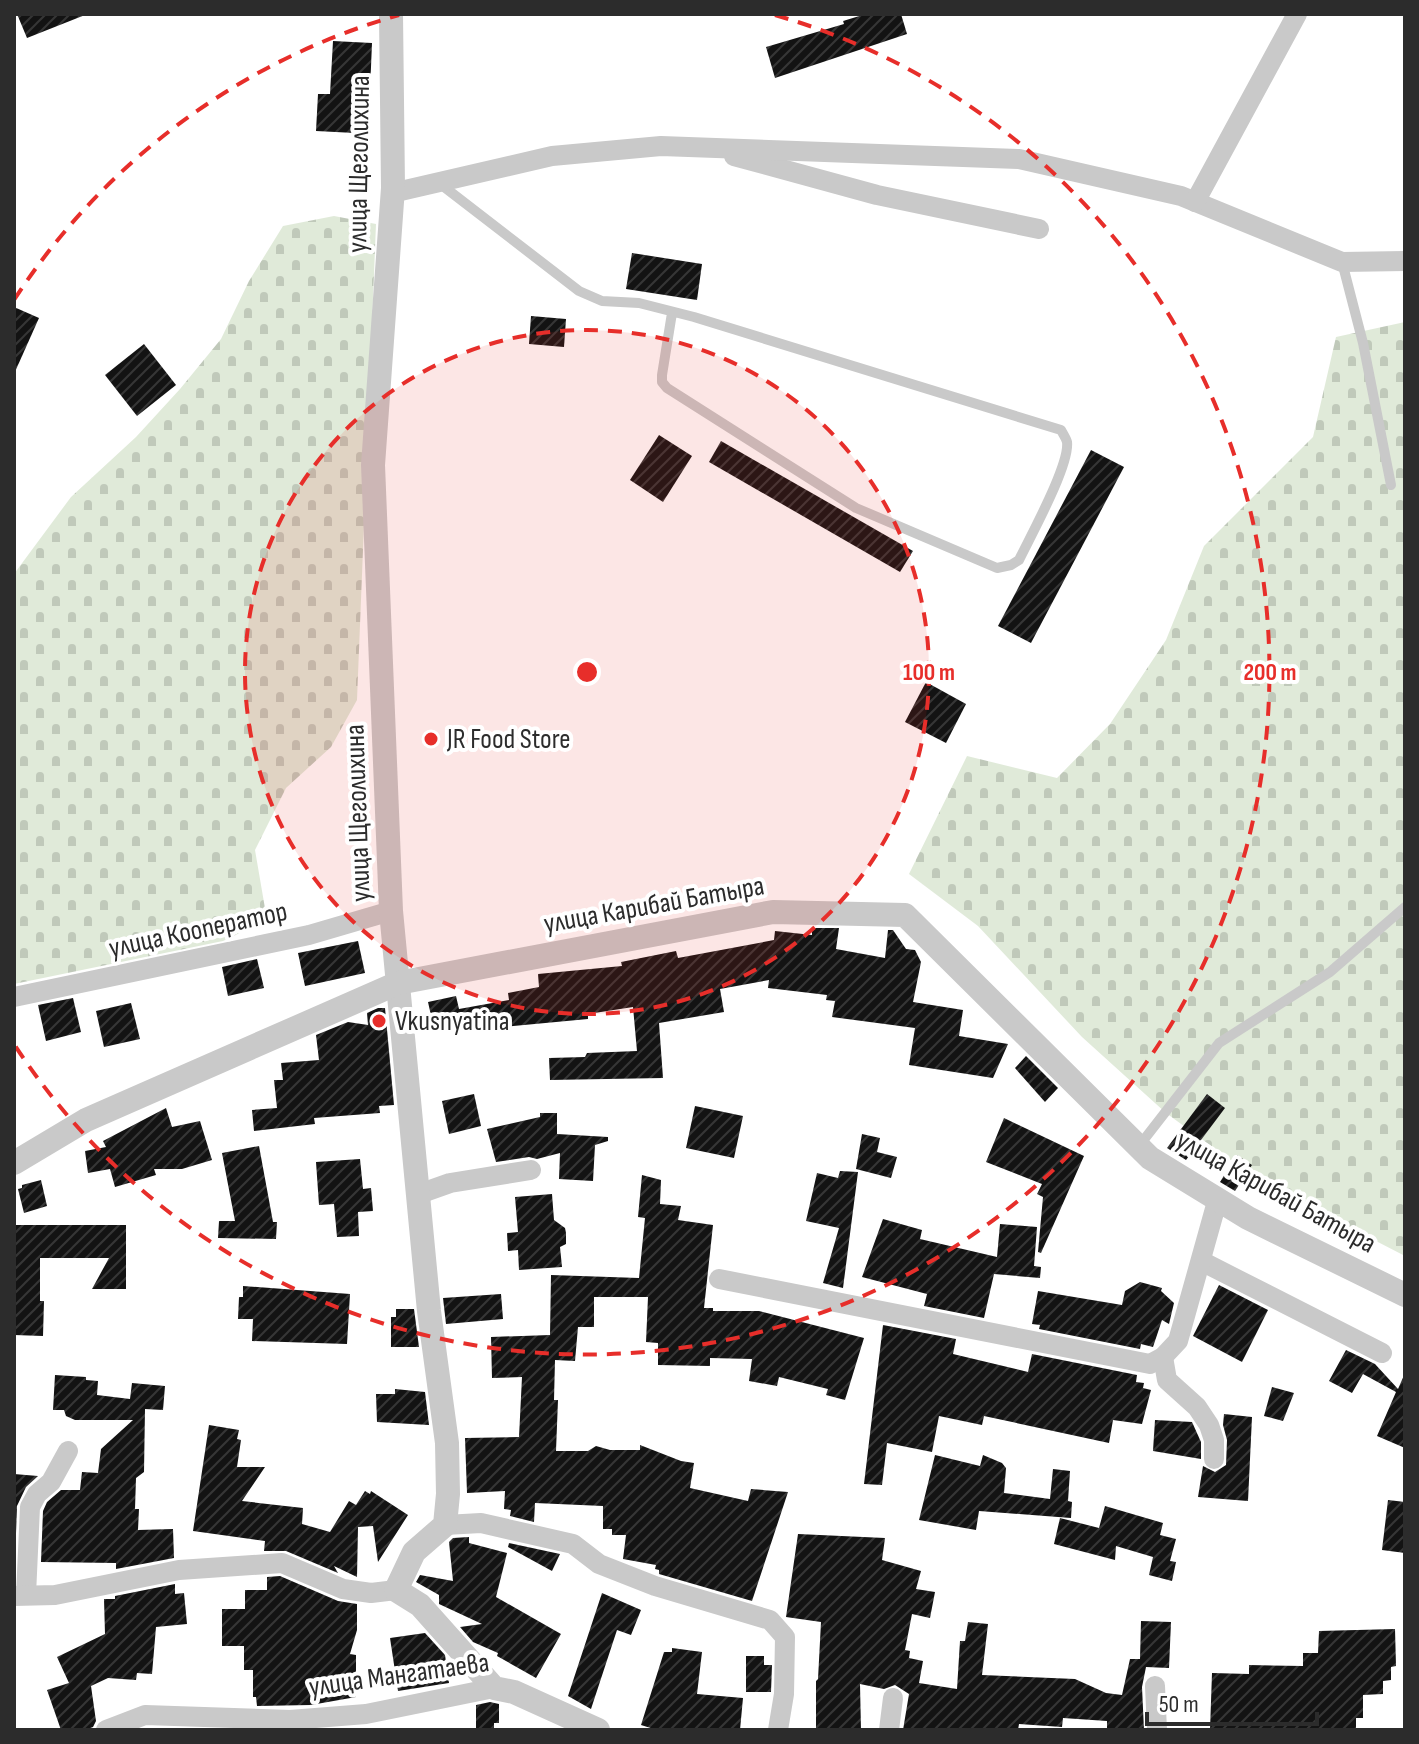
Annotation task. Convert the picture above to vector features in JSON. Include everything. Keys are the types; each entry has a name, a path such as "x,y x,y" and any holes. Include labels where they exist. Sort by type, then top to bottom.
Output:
{"street":[{"name":"улица Щеголихина","path":"391,14 392,193 373,465 391,911 429,1311 447,1443 445,1525"},
{"path":"1195,202 1297,14"},
{"path":"392,193 552,156 661,146 1019,159 1181,196 1342,262 1405,261"},
{"path":"699,147 877,195 1039,229"},
{"name":"улица Кооператор","path":"14,997 309,935 391,911"},
{"name":"улица Карибай Батыра","path":"14,1163 86,1120 398,983 773,912 905,915 1150,1158 1248,1218 1405,1295"},
{"path":"419,1194 450,1183 531,1170"},
{"path":"719,1279 1150,1364 1163,1357 1178,1341 1218,1198"},
{"path":"1201,1261 1382,1353"},
{"path":"1163,1357 1167,1380 1197,1407 1209,1425 1214,1440 1214,1459"},
{"path":"68,1451 51,1482 37,1494 30,1507 20,1596 55,1595 179,1570 282,1563 343,1589 371,1593 396,1590 420,1605 494,1688"},
{"path":"396,1590 414,1552 445,1525 481,1523 573,1544 599,1564 655,1586 770,1620 785,1637 784,1694 778,1730"},
{"path":"1155,1686 1157,1730"},
{"name":"улица Мангатаева","path":"106,1730 145,1715 290,1720 366,1714 494,1688 514,1692 598,1730"},
{"path":"889,1730 893,1698"}],"lane":[{"path":"437,182 579,291 602,301 639,303 709,321 1061,430 1067,443 1064,457 1049,499 1019,560 997,568 856,508 667,388 662,382 662,375 672,313"},
{"path":"1342,262 1363,343 1391,485"},
{"path":"1139,1146 1219,1043 1330,972 1405,907"}],"green space":[{"path":"334,216 376,224 357,700 331,747 286,788 255,850 267,920 223,941 14,984 14,574 71,497 136,437 221,339 249,281 283,226"},
{"path":"1405,322 1405,1256 1258,1180 1166,1113 1082,1037 978,926 909,874 967,756 1057,778 1110,724 1166,640 1204,546 1313,437 1336,337"}],"building":[{"path":"17,14 85,14 85,15 27,38"},
{"path":"866,14 901,14 907,34 775,78 766,47 844,24 843,21"},
{"path":"333,41 372,43 370,91 357,91 355,133 316,131 318,94 330,94"},
{"path":"632,253 702,264 697,300 626,289"},
{"path":"14,307 39,318 14,374"},
{"path":"531,316 566,319 564,347 529,344"},
{"path":"144,344 176,385 137,416 105,375"},
{"path":"659,435 692,456 663,502 630,480"},
{"path":"721,441 913,551 900,572 709,462"},
{"path":"1091,450 1124,467 1031,643 998,626"},
{"path":"926,682 966,704 946,743 905,722"},
{"path":"812,928 839,928 836,949 885,958 888,930 893,930 906,949 915,950 921,962 913,1002 963,1010 959,1036 1008,1044 993,1078 909,1065 915,1028 832,1017 835,1001 826,1000 827,995 768,988 769,980 720,989 724,1012 659,1023 663,1078 550,1080 549,1058 637,1051 633,1007 588,1014 588,1019 471,1030 457,1015 432,1020 428,1002 456,996 459,1009 509,1000 508,993 539,987 538,974 622,966 621,962 676,951 678,958 774,940 775,931 812,935"},
{"path":"358,941 365,973 305,986 298,953"},
{"path":"257,959 264,988 228,996 222,967"},
{"path":"73,998 81,1032 46,1041 38,1005"},
{"path":"131,1003 140,1039 104,1047 96,1011"},
{"path":"385,1008 394,1105 379,1106 380,1113 314,1118 315,1124 254,1131 252,1110 277,1108 274,1080 283,1080 281,1063 319,1060 316,1035 348,1022 368,1025 367,1013"},
{"path":"1026,1056 1058,1088 1045,1102 1015,1068"},
{"path":"474,1094 481,1126 449,1134 442,1101"},
{"path":"1207,1094 1225,1108 1186,1160 1167,1148"},
{"path":"695,1106 743,1116 734,1158 686,1148"},
{"path":"166,1108 172,1127 200,1121 212,1160 182,1169 154,1169 156,1175 115,1187 110,1169 88,1173 85,1151 106,1147 103,1141"},
{"path":"540,1113 557,1113 557,1134 608,1137 608,1141 595,1145 593,1181 559,1179 560,1153 537,1159 529,1157 496,1162 487,1129 540,1117"},
{"path":"1004,1118 1084,1156 1041,1253 1038,1252 1043,1197 1037,1194 1042,1184 986,1162"},
{"path":"862,1134 880,1138 877,1152 897,1157 891,1178 856,1169"},
{"path":"259,1146 273,1222 277,1222 276,1239 218,1238 219,1221 235,1221 222,1153"},
{"path":"1237,1155 1252,1165 1235,1191 1220,1182"},
{"path":"360,1159 363,1189 371,1188 373,1211 358,1212 359,1236 337,1237 334,1204 319,1205 316,1162"},
{"path":"840,1171 858,1172 843,1288 823,1283 839,1228 806,1221 817,1173 838,1178"},
{"path":"642,1175 661,1180 660,1204 681,1206 678,1220 713,1225 704,1308 713,1308 713,1311 759,1311 864,1338 845,1400 826,1395 828,1389 779,1377 777,1386 749,1381 752,1359 710,1358 710,1366 658,1365 658,1343 646,1342 648,1297 594,1297 594,1327 578,1327 575,1361 555,1360 554,1400 558,1400 556,1451 588,1451 596,1446 610,1450 640,1450 640,1445 694,1463 690,1488 748,1501 751,1489 788,1492 752,1601 659,1574 656,1565 623,1559 626,1535 612,1535 612,1529 603,1529 603,1506 535,1503 534,1522 510,1516 511,1510 504,1509 505,1491 467,1493 465,1438 519,1437 522,1377 492,1378 491,1337 550,1335 551,1275 639,1278 645,1218 638,1217"},
{"path":"41,1180 47,1206 24,1213 18,1189"},
{"path":"552,1194 554,1220 565,1228 566,1233 566,1244 560,1247 562,1267 519,1270 518,1250 508,1251 507,1233 518,1232 515,1197"},
{"path":"883,1219 922,1230 920,1239 997,1257 1000,1224 1037,1227 1034,1266 1041,1267 1040,1278 994,1274 984,1318 924,1306 927,1294 862,1277"},
{"path":"14,1225 126,1225 126,1289 92,1289 109,1258 40,1258 43,1336 14,1335"},
{"path":"1140,1282 1162,1288 1161,1291 1174,1303 1169,1324 1162,1320 1153,1347 1141,1344 1140,1349 1039,1329 1040,1325 1032,1324 1038,1291 1122,1305 1125,1291"},
{"path":"1219,1285 1268,1310 1242,1362 1193,1336"},
{"path":"243,1286 350,1294 347,1344 252,1341 253,1319 238,1319"},
{"path":"501,1294 503,1319 446,1324 443,1298"},
{"path":"396,1309 414,1309 419,1347 391,1347 391,1317 396,1317"},
{"path":"883,1325 956,1339 953,1354 1028,1372 1032,1354 1137,1375 1136,1382 1144,1383 1143,1388 1151,1390 1142,1424 1113,1420 1109,1443 984,1416 982,1425 939,1416 932,1452 887,1443 882,1485 864,1484"},
{"path":"1346,1350 1375,1364 1398,1389 1405,1373 1405,1448 1377,1436 1396,1392 1363,1374 1352,1393 1329,1381"},
{"path":"55,1375 86,1377 86,1380 98,1381 97,1395 130,1399 132,1383 165,1386 163,1410 145,1409 144,1472 136,1478 135,1509 139,1509 138,1530 173,1529 174,1558 116,1569 116,1563 41,1562 43,1511 47,1502 61,1490 80,1490 82,1472 98,1473 101,1449 133,1420 75,1420 66,1416 64,1410 53,1410"},
{"path":"1272,1387 1294,1393 1283,1421 1264,1416"},
{"path":"395,1389 425,1392 429,1425 377,1422 376,1394 395,1394"},
{"path":"1224,1414 1252,1417 1248,1501 1198,1497 1203,1466 1215,1472 1226,1465"},
{"path":"1155,1420 1192,1422 1201,1442 1201,1459 1153,1451"},
{"path":"209,1425 239,1430 237,1439 241,1440 237,1467 265,1467 242,1501 303,1508 302,1524 330,1532 349,1501 356,1505 365,1491 370,1494 371,1491 408,1515 378,1562 373,1526 358,1527 357,1577 334,1566 338,1573 286,1551 264,1551 265,1541 193,1531"},
{"path":"935,1455 980,1466 983,1455 1006,1468 1004,1493 1050,1499 1053,1469 1070,1471 1068,1501 1072,1502 1071,1518 979,1511 976,1530 919,1520"},
{"path":"14,1474 38,1476 26,1487 17,1506 15,1561"},
{"path":"1388,1500 1405,1502 1405,1553 1382,1550"},
{"path":"1105,1506 1163,1523 1160,1535 1176,1539 1170,1561 1176,1562 1172,1581 1149,1575 1153,1557 1116,1546 1115,1560 1054,1544 1060,1518 1099,1528"},
{"path":"798,1534 885,1538 882,1560 921,1571 916,1589 935,1592 930,1618 912,1614 905,1650 910,1651 909,1658 923,1661 919,1683 957,1689 960,1641 965,1641 968,1622 988,1624 982,1675 1075,1679 1106,1693 1122,1695 1130,1659 1140,1659 1141,1621 1171,1622 1169,1668 1146,1667 1142,1687 1144,1730 1107,1730 1107,1721 1063,1718 1062,1727 1019,1724 1018,1730 903,1730 909,1694 895,1685 884,1689 860,1684 861,1730 816,1730 821,1622 786,1617"},
{"path":"469,1537 469,1543 507,1553 496,1597 561,1634 536,1678 497,1656 498,1653 473,1642 460,1627 482,1624 439,1604 439,1595 416,1582 420,1575 453,1581 449,1542 453,1538"},
{"path":"509,1543 560,1554 552,1571 508,1547"},
{"path":"280,1576 338,1601 357,1604 357,1630 350,1654 356,1655 356,1697 311,1705 257,1706 256,1697 253,1697 253,1670 244,1670 244,1646 222,1646 222,1609 245,1609 245,1590 267,1590 267,1577"},
{"path":"175,1584 175,1594 184,1593 187,1624 156,1627 152,1674 137,1673 136,1680 108,1678 91,1686 96,1721 93,1727 61,1730 47,1690 69,1683 57,1657 105,1634 104,1599"},
{"path":"602,1593 641,1610 631,1635 617,1630 591,1709 568,1696"},
{"path":"1395,1629 1396,1666 1391,1667 1391,1680 1383,1681 1383,1694 1363,1695 1363,1718 1356,1718 1356,1730 1210,1730 1212,1673 1249,1674 1249,1665 1303,1666 1303,1653 1318,1653 1319,1631"},
{"path":"425,1633 445,1655 449,1683 398,1691 390,1638"},
{"path":"672,1648 702,1652 697,1694 743,1698 740,1730 657,1730 641,1725 664,1652 672,1652"},
{"path":"746,1656 764,1656 764,1665 772,1665 771,1692 746,1692"},
{"path":"499,1704 499,1723 494,1723 494,1730 476,1730 476,1705"}],"place":[{"name":"JR Food Store","path":"431,739"},
{"name":"Vkusnyatina","path":"379,1021"}]}
